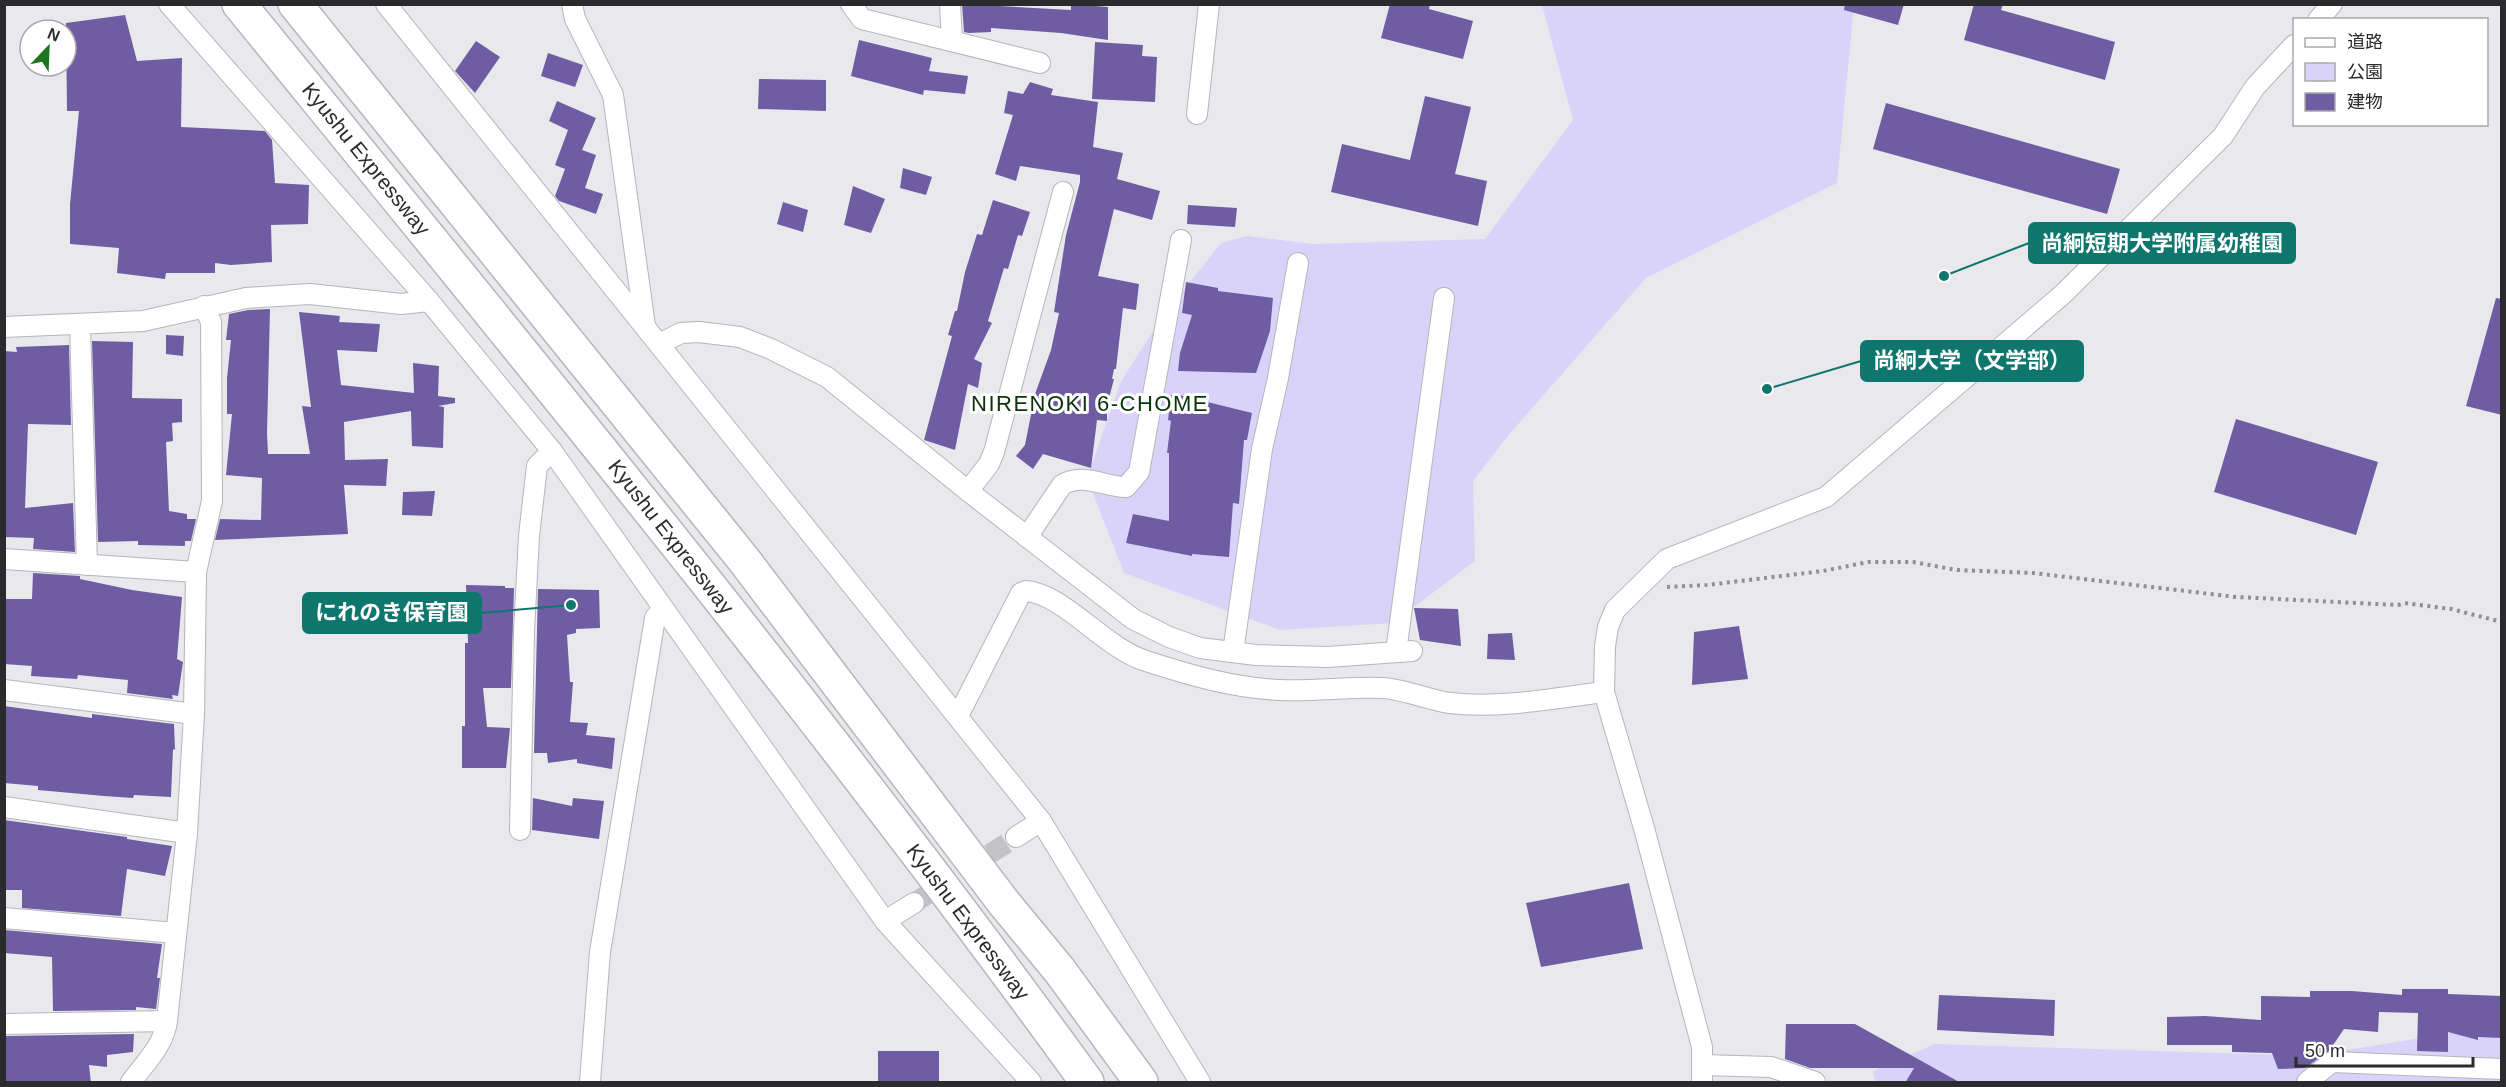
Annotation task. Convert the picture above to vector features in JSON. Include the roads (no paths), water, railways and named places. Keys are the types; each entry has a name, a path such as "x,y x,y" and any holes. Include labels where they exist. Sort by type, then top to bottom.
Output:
{"highway":[{"name":"Kyushu Expressway","path":"240,4 621,473 967,918 1087,1083"},
{"name":"Kyushu Expressway","path":"295,4 744,560 1004,903 1060,971 1141,1083"}],"street":[{"path":"169,4 429,301 552,451 885,921 1030,1083"},
{"path":"386,4 1041,820 1200,1083"},
{"path":"572,4 575,19 613,96 645,326"},
{"path":"851,4 862,19 1040,63"},
{"path":"950,4 952,41"},
{"path":"1197,114 1209,4"},
{"path":"2320,18 2332,4"},
{"path":"1815,1083 1771,1067 1702,1074 1702,1047 1644,828 1604,692 1605,646 1608,627 1615,610 1667,559 1826,497 2062,295 2223,135 2255,87 2293,47"},
{"path":"968,491 989,464 994,452 1063,192"},
{"path":"1027,537 1062,485 1070,480 1080,478 1116,487 1126,487 1139,472 1181,240"},
{"path":"1233,652 1262,449 1278,378 1298,263"},
{"path":"4,327 143,321 246,298 310,294 401,304 429,301"},
{"path":"659,344 681,333 699,332 740,337 771,349 827,377 1133,620 1169,637 1200,648 1328,657 1404,651 1444,298"},
{"path":"131,1083 159,1046 165,1034 187,833 194,714 196,572 212,501 211,322 204,306"},
{"path":"80,325 87,565"},
{"path":"520,830 524,632 529,536 537,466 552,451"},
{"path":"4,559 196,572"},
{"path":"958,716 1021,593 1026,591 1050,597 1102,638 1139,659 1232,685 1280,690 1382,688 1416,693 1449,703 1472,704 1502,704 1604,692"},
{"path":"590,1083 600,952 655,618 663,609"},
{"path":"4,690 194,714"},
{"path":"4,807 187,833"},
{"path":"1016,837 1041,820"},
{"path":"885,921 914,903"},
{"path":"4,918 176,933"},
{"path":"4,1024 167,1021"},
{"path":"2307,1083 2332,1062 2502,1069"}],"tunnel":[{"path":"914,903 1016,837"}],"place":[{"name":"尚絅短期大学附属幼稚園","path":"1944,276"},
{"name":"尚絅大学（文学部）","path":"1767,389"},
{"name":"にれのき保育園","path":"571,605"}],"district":[{"name":"NIRENOKI 6-CHOME","path":"1090,403"}]}
